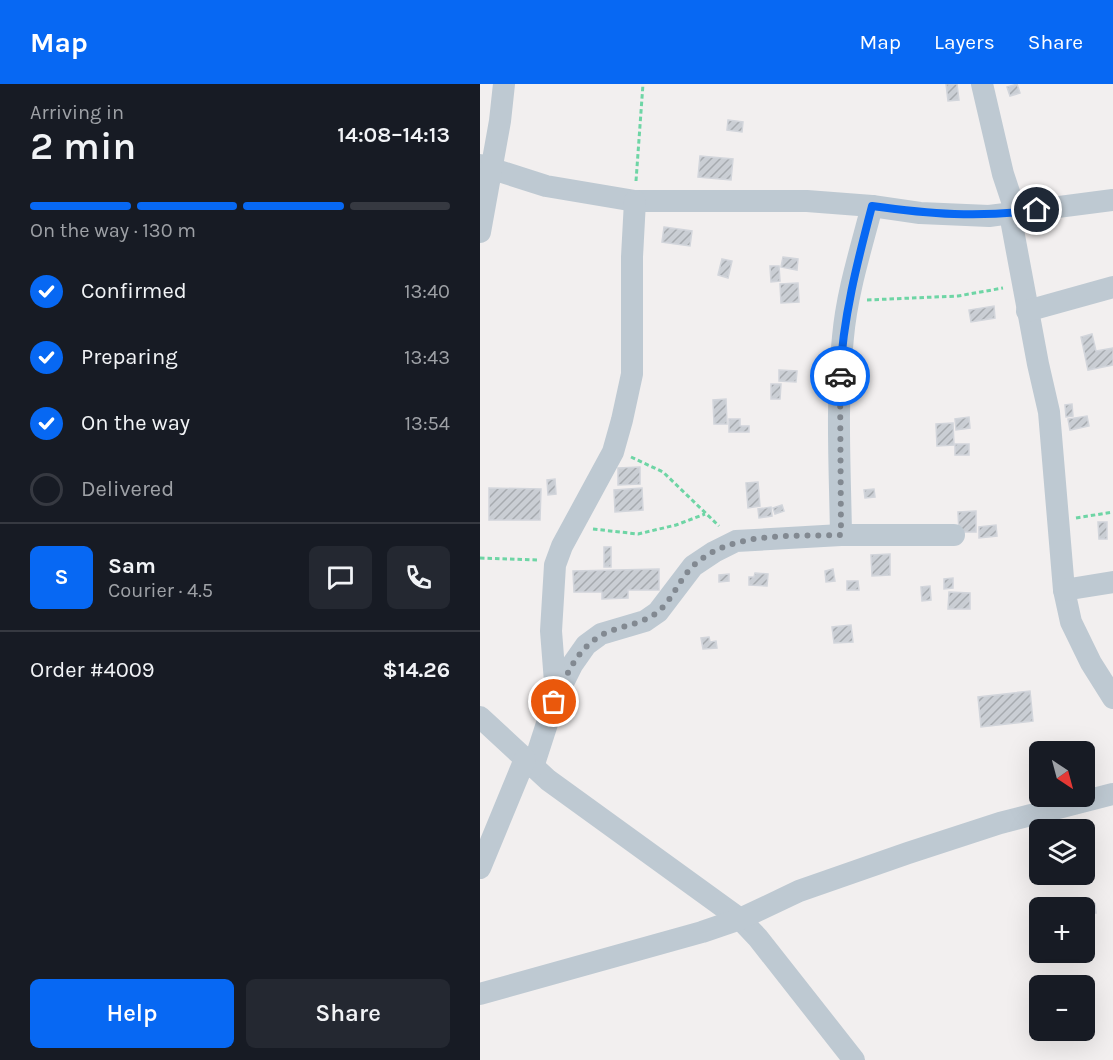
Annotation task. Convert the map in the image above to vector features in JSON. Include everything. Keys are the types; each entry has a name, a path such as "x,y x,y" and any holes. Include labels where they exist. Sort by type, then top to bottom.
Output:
{"street":[{"path":"480,232 486,167 504,84"},
{"path":"982,84 1013,214 1027,311 1049,412 1064,590 1076,637 1113,698"},
{"path":"486,167 546,186 635,201 807,201 945,215 1013,214 1113,200"},
{"path":"554,702 555,682 551,630 555,565 562,546 613,452 632,374 632,257 635,201"},
{"path":"841,535 839,395 843,335 848,300 872,206"},
{"path":"1027,311 1113,286"},
{"path":"480,868 529,763 554,702 586,645 601,634 645,621 658,612 693,566 736,541 841,535 954,535"},
{"path":"1064,590 1113,582"},
{"path":"481,713 529,763 578,802 740,918 854,1060"},
{"path":"480,993 702,932 740,918 799,891 898,856 1000,823 1113,794"}],"path":[{"path":"635,201 643,84"},
{"path":"848,300 958,296 1023,284"},
{"path":"613,452 639,460 663,472 736,541"},
{"path":"1057,522 1113,512"},
{"path":"573,526 638,534 676,525 705,514"},
{"path":"480,558 521,558 555,565"}],"building":[{"path":"946,84 957,84 959,100 948,101"},
{"path":"1017,84 1020,93 1010,96 1007,87"},
{"path":"728,120 743,122 742,132 727,130"},
{"path":"700,156 733,159 731,180 698,177"},
{"path":"664,227 692,231 690,246 662,242"},
{"path":"783,257 798,259 797,270 781,267"},
{"path":"722,259 732,261 728,278 718,275"},
{"path":"770,266 779,266 780,281 771,282"},
{"path":"798,283 799,302 781,303 780,284"},
{"path":"994,306 995,318 971,322 969,310"},
{"path":"1092,334 1096,351 1113,348 1113,365 1088,370 1081,337"},
{"path":"779,370 797,371 796,382 779,381"},
{"path":"771,384 781,384 780,399 771,399"},
{"path":"726,399 727,424 714,424 713,400"},
{"path":"1072,404 1073,416 1066,417 1065,405"},
{"path":"1087,416 1089,426 1070,430 1068,419"},
{"path":"969,417 970,428 956,430 955,419"},
{"path":"729,419 740,419 740,426 749,426 749,432 729,432"},
{"path":"953,423 954,445 937,446 936,424"},
{"path":"955,444 969,444 969,455 955,455"},
{"path":"640,467 640,484 618,485 618,468"},
{"path":"555,479 556,494 548,495 547,480"},
{"path":"758,482 760,506 748,508 746,483"},
{"path":"489,488 541,489 540,520 489,520"},
{"path":"642,488 643,510 615,512 614,490"},
{"path":"874,489 875,497 865,498 864,490"},
{"path":"782,505 784,511 775,514 773,508"},
{"path":"771,507 772,516 759,518 758,509"},
{"path":"976,511 976,532 959,532 958,512"},
{"path":"1098,522 1107,522 1107,539 1099,539"},
{"path":"996,525 997,536 979,538 979,527"},
{"path":"604,547 611,547 611,567 604,567"},
{"path":"890,554 890,575 872,576 871,555"},
{"path":"659,569 659,590 628,590 628,598 602,599 602,592 574,592 573,571"},
{"path":"833,569 835,581 826,582 825,571"},
{"path":"755,573 768,574 767,586 749,585 749,577 754,577"},
{"path":"729,574 729,581 719,582 719,575"},
{"path":"953,578 953,588 944,589 944,579"},
{"path":"847,581 858,581 859,590 847,590"},
{"path":"930,586 931,600 922,601 921,587"},
{"path":"949,592 970,593 970,609 948,609"},
{"path":"851,625 853,642 834,643 832,627"},
{"path":"709,637 710,642 716,641 717,648 703,649 701,638"},
{"path":"1030,691 1033,721 981,727 978,697"}],"way so far":[{"path":"554,702 572,665 586,645 601,634 645,621 658,612 668,602 693,566 714,552 736,541 841,535 840,376"}],"route":[{"path":"840,376 848,300 872,206 920,213 966,216 989,216 1037,210"}]}
